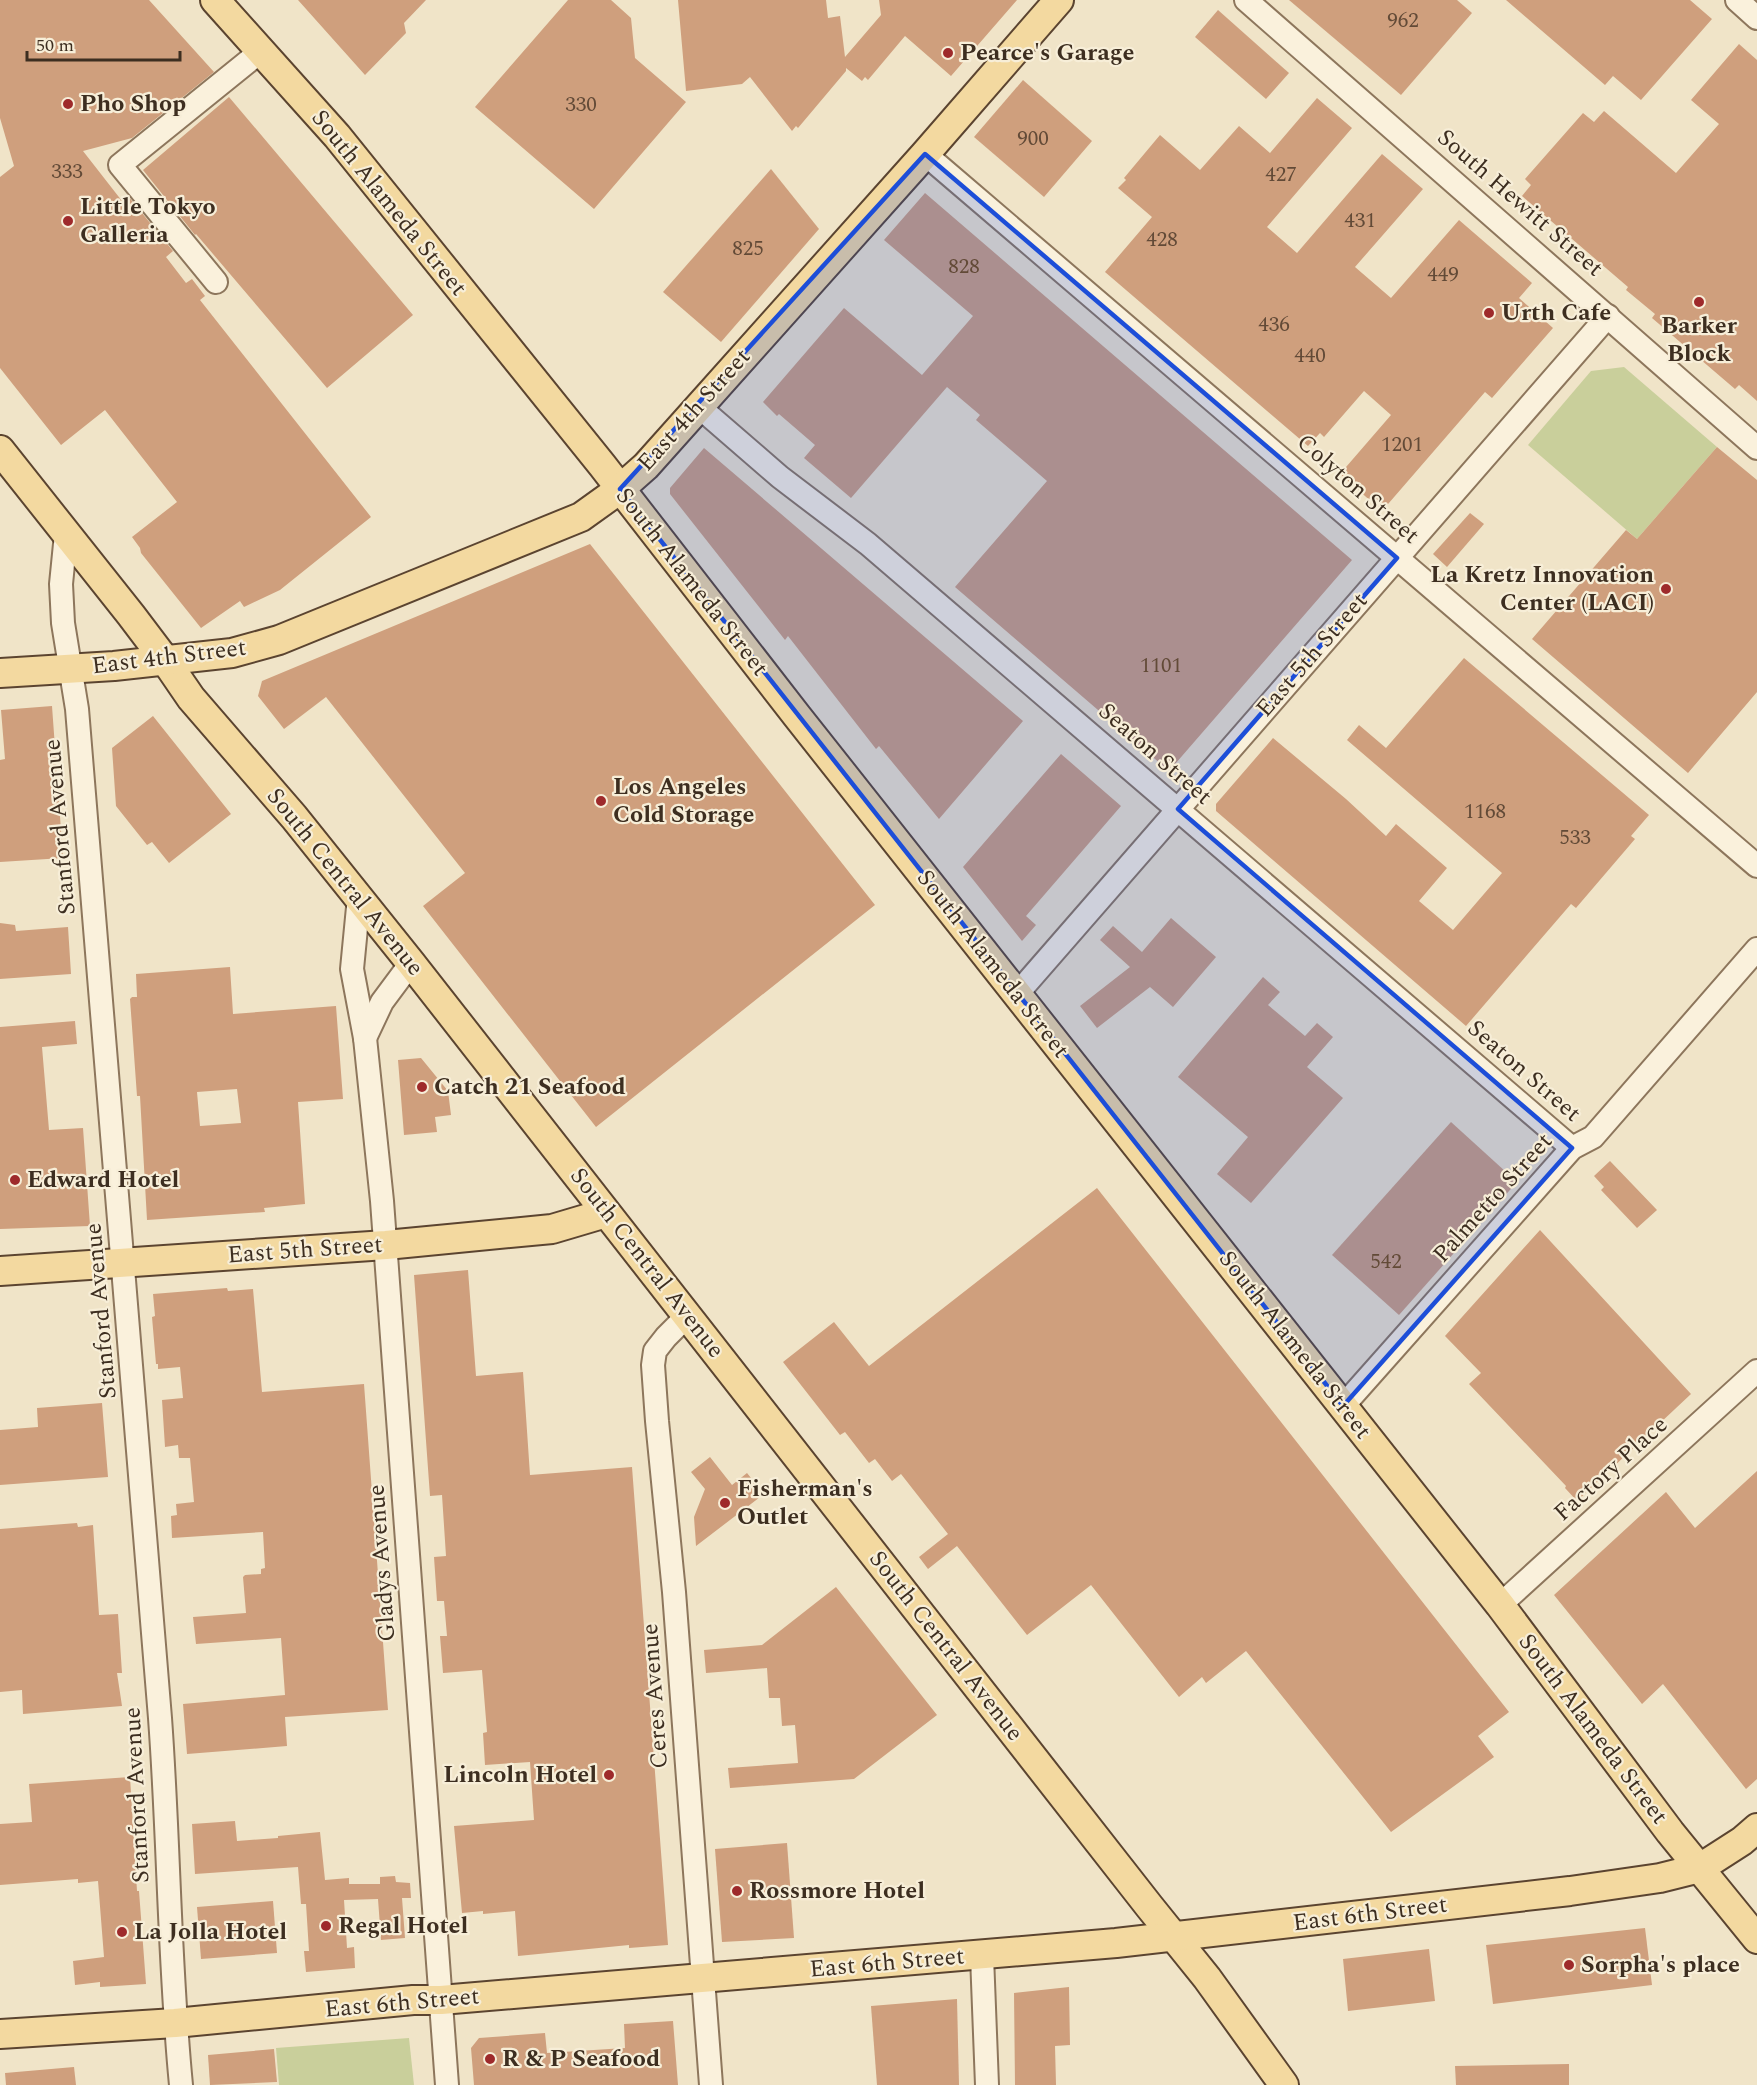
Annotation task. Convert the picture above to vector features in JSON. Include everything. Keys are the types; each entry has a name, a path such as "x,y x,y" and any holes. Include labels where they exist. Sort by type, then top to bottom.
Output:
{"main road":[{"name":"South Alameda Street","path":"215,0 337,136 620,489 1500,1605 1670,1832 1757,1940"},
{"name":"East 4th Street","path":"0,673 114,666 232,653 279,640 581,517 620,489 646,466 925,154 1059,0"},
{"name":"South Central Avenue","path":"0,450 165,660 190,698 294,817 411,963 1207,1978 1284,2085"},
{"name":"East 5th Street","path":"0,1271 386,1245 552,1229 606,1213"},
{"name":"East 6th Street","path":"0,2034 175,2023 413,2001 982,1956 1570,1891 1660,1878 1700,1868 1742,1841 1757,1828"}],"street":[{"name":"South Hewitt Street","path":"1246,0 1757,448"},
{"path":"1737,0 1757,18"},
{"path":"216,282 120,165 261,51"},
{"name":"Colyton Street","path":"925,154 1757,866"},
{"name":"East 5th Street","path":"1017,994 1608,316"},
{"name":"Seaton Street","path":"698,406 780,477 868,544 1572,1148"},
{"name":"Stanford Avenue","path":"66,534 61,584 63,623 77,709 124,1263 164,1780 175,2023 182,2085"},
{"name":"Gladys Avenue","path":"359,897 352,969 365,1038 386,1245 447,2085"},
{"name":"Palmetto Street","path":"1343,1406 1572,1148 1593,1137 1757,949"},
{"path":"365,1038 382,1002 411,963"},
{"name":"Ceres Avenue","path":"687,1316 655,1351 653,1365 674,1592 711,2085"},
{"name":"Factory Place","path":"1500,1605 1757,1371"},
{"path":"982,1956 987,2085"}],"highlighted area":[{"path":"925,154 1397,558 1178,809 1572,1148 1343,1406 620,489"}],"green space":[{"path":"1624,367 1717,447 1637,539 1528,445 1591,371"},
{"path":"409,2038 414,2085 279,2085 276,2048"}],"building":[{"name":"Little Tokyo Galleria","path":"0,0 149,0 214,72 132,138 83,151 122,201 128,196 173,251 166,257 186,283 192,279 205,296 200,300 371,517 280,590 244,607 240,601 201,628 141,553 132,537 177,502 105,410 61,445 0,368 0,177 14,166 0,118"},
{"path":"298,0 426,0 404,23 406,33 365,75"},
{"path":"568,0 611,0 631,18 635,58 686,102 594,209 475,107"},
{"path":"678,0 826,0 828,18 840,16 845,57 881,15 879,0 1017,0 951,76 905,36 868,80 865,77 862,81 846,68 846,71 798,128 796,126 792,131 750,77 742,84 686,91"},
{"path":"1289,0 1457,0 1472,13 1401,95"},
{"path":"1506,0 1690,0 1712,19 1641,100 1613,76 1605,85"},
{"path":"1218,10 1289,73 1266,99 1195,37"},
{"path":"1739,44 1757,60 1757,401 1739,385 1735,389 1652,318 1655,314 1626,290 1628,287 1522,196 1531,185 1525,179 1583,113 1594,122 1604,111 1676,173 1719,124 1691,100"},
{"path":"1023,80 1092,141 1044,197 974,137"},
{"path":"229,97 413,315 327,388 195,235 143,170"},
{"path":"1317,98 1352,128 1267,227 1297,253 1382,154 1423,189 1355,267 1391,298 1459,220 1532,283 1519,298 1553,328 1492,398 1485,392 1382,511 1340,474 1391,415 1364,391 1324,437 1320,433 1308,446 1105,272 1152,217 1118,188 1160,135 1200,170 1239,126 1270,153"},
{"path":"771,169 819,229 721,342 663,292"},
{"path":"925,193 1352,560 1169,771 955,587 1047,481 976,420 980,415 947,387 851,498 804,458 815,445 779,414 777,416 763,402 844,308 922,375 973,316 884,240"},
{"name":"La Kretz Innovation Center (LACI)","path":"1717,447 1757,480 1757,692 1688,773 1532,639 1626,530 1637,539"},
{"path":"704,448 1023,721 939,819 879,746 876,749 788,636 785,640 670,494 670,488"},
{"path":"1470,513 1484,524 1447,567 1433,554"},
{"name":"Los Angeles Cold Storage","path":"590,544 875,905 596,1127 423,906 465,873 326,697 284,729 258,696 262,681"},
{"path":"1464,658 1649,815 1631,836 1635,839 1576,908 1571,904 1466,1026 1216,811 1216,804 1273,738 1386,836 1396,824 1447,868 1419,901 1453,930 1502,873 1347,740 1359,725 1386,748"},
{"path":"52,706 63,858 0,862 0,760 5,759 1,710"},
{"path":"153,716 231,814 169,863 152,842 147,845 116,806 112,748"},
{"path":"1061,754 1121,806 1026,916 1036,925 1022,941 963,867"},
{"path":"1171,918 1216,957 1173,1007 1150,987 1097,1028 1080,1006 1130,967 1100,940 1113,926 1142,952"},
{"path":"0,923 15,925 16,931 68,927 71,974 0,979"},
{"path":"230,967 233,1014 336,1006 343,1099 298,1102 305,1204 264,1208 265,1212 147,1220 140,1096 137,1096 130,999 137,997 136,974","holes":["237,1089 241,1123 200,1126 197,1092"]},
{"path":"1263,977 1280,992 1268,1005 1305,1036 1317,1023 1333,1037 1307,1067 1343,1098 1251,1203 1217,1174 1248,1137 1178,1077"},
{"path":"75,1021 77,1044 42,1047 49,1130 83,1128 90,1226 0,1229 0,1027"},
{"name":"Catch 21 Seafood","path":"421,1058 448,1091 451,1115 435,1117 437,1132 404,1135 398,1060"},
{"path":"1451,1122 1517,1182 1399,1315 1332,1255"},
{"path":"1610,1161 1657,1210 1637,1228 1601,1190 1604,1187 1594,1176"},
{"path":"1097,1188 1509,1712 1478,1736 1494,1757 1391,1832 1246,1651 1206,1683 1202,1677 1179,1697 1091,1585 1027,1635 957,1546 928,1569 919,1557 948,1534 901,1474 892,1481 875,1459 869,1463 845,1432 840,1435 783,1362 834,1322 869,1366"},
{"path":"1540,1230 1691,1394 1577,1501 1565,1488 1566,1486 1469,1384 1481,1373 1445,1336"},
{"path":"468,1270 476,1376 523,1372 530,1475 632,1467 668,1945 629,1948 629,1945 518,1956 515,1911 462,1913 454,1826 534,1820 530,1762 485,1765 483,1733 487,1732 482,1670 443,1673 440,1636 447,1636 444,1601 437,1601 434,1557 446,1556 442,1495 430,1496 414,1275"},
{"path":"227,1288 228,1291 253,1289 262,1392 364,1384 388,1710 285,1717 287,1746 187,1754 183,1704 285,1695 281,1638 196,1644 193,1617 246,1613 243,1577 261,1574 261,1569 265,1568 263,1532 172,1538 171,1516 177,1515 176,1504 194,1502 190,1458 179,1458 178,1445 165,1447 162,1400 183,1398 180,1367 158,1369 158,1364 156,1364 152,1317 155,1316 153,1294"},
{"path":"102,1403 108,1477 0,1485 0,1430 38,1427 37,1408"},
{"name":"Fisherman's Outlet","path":"710,1457 732,1485 747,1473 764,1494 696,1546 694,1517 705,1489 691,1472"},
{"path":"1757,1471 1757,1779 1746,1789 1663,1684 1642,1704 1554,1595 1666,1492 1695,1528"},
{"path":"77,1523 78,1527 93,1525 99,1615 118,1614 122,1673 117,1673 122,1706 23,1714 22,1690 0,1692 0,1529"},
{"path":"836,1587 937,1715 854,1779 730,1788 728,1768 798,1763 795,1725 782,1726 780,1698 769,1698 767,1668 706,1673 704,1650 762,1645"},
{"path":"130,1777 137,1891 139,1891 146,1984 100,1987 100,1982 75,1985 73,1961 104,1957 98,1881 78,1883 78,1879 0,1885 0,1824 32,1822 29,1784"},
{"path":"235,1821 237,1841 320,1832 325,1880 349,1878 349,1884 380,1884 380,1877 395,1876 396,1882 410,1883 411,1898 402,1898 405,1938 381,1940 378,1899 344,1900 347,1948 354,1947 355,1968 306,1972 304,1951 309,1951 306,1904 301,1904 298,1867 195,1874 192,1824"},
{"name":"Rossmore Hotel","path":"787,1843 794,1938 722,1942 715,1849"},
{"path":"273,1901 277,1953 201,1959 197,1907"},
{"name":"Sorpha's place","path":"1645,1928 1652,1985 1493,2004 1486,1945"},
{"path":"1429,1949 1435,2001 1348,2011 1343,1959"},
{"path":"1069,1987 1070,2045 1055,2046 1056,2085 1015,2085 1014,1993"},
{"path":"957,1999 959,2085 877,2085 871,2006"},
{"path":"673,2021 678,2085 474,2085 471,2048 479,2038 545,2033 547,2053 625,2048 624,2024"},
{"path":"274,2049 277,2082 210,2085 208,2055"},
{"path":"1569,2064 1569,2085 1456,2085 1455,2066"},
{"path":"74,2067 76,2085 6,2085 5,2073"}],"place":[{"name":"Pearce's Garage","path":"948,53"},
{"name":"Pho Shop","path":"68,104"},
{"name":"Little Tokyo Galleria","path":"68,221"},
{"name":"Barker Block","path":"1699,302"},
{"name":"Urth Cafe","path":"1489,313"},
{"name":"La Kretz Innovation Center (LACI)","path":"1666,589"},
{"name":"Los Angeles Cold Storage","path":"601,801"},
{"name":"Catch 21 Seafood","path":"422,1087"},
{"name":"Edward Hotel","path":"15,1180"},
{"name":"Fisherman's Outlet","path":"725,1503"},
{"name":"Lincoln Hotel","path":"609,1775"},
{"name":"Rossmore Hotel","path":"737,1891"},
{"name":"Regal Hotel","path":"326,1926"},
{"name":"La Jolla Hotel","path":"122,1932"},
{"name":"Sorpha's place","path":"1569,1965"},
{"name":"R & P Seafood","path":"490,2059"}]}
